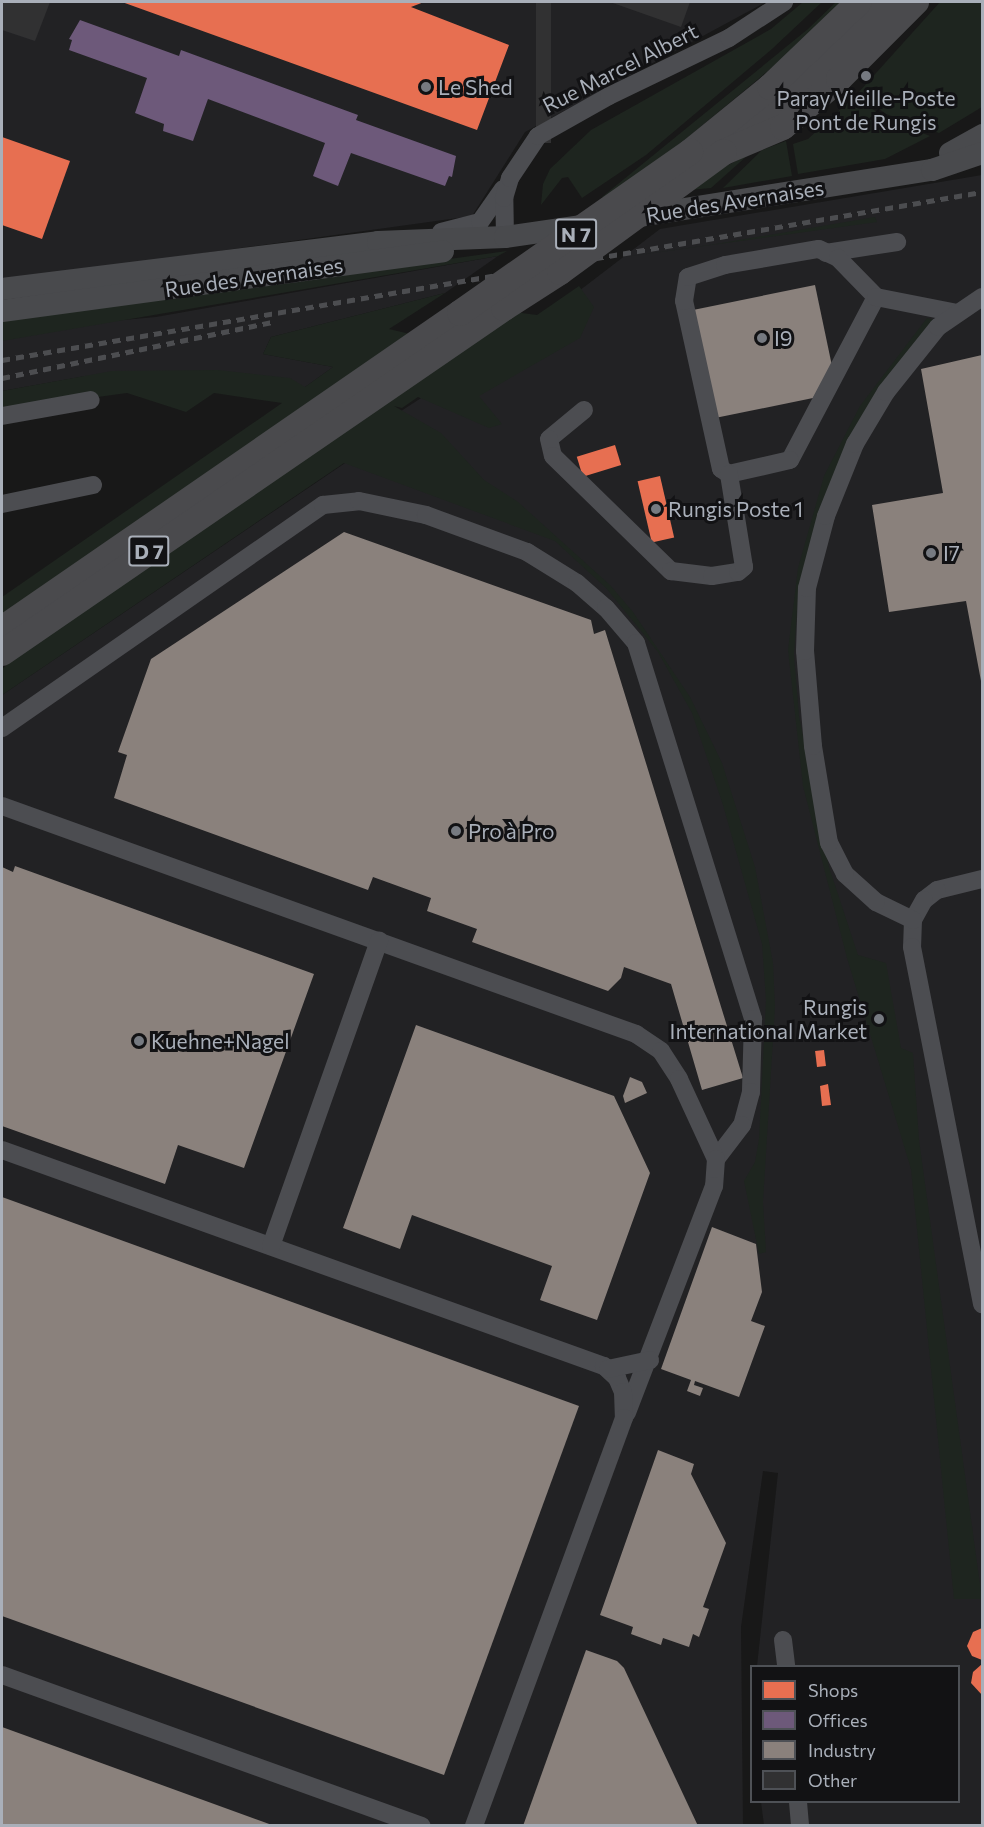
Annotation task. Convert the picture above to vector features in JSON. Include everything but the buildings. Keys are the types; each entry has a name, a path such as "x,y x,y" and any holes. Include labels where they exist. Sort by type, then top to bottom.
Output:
{"highway":[{"name":"N 7","path":"286,446 460,313 690,152 770,87 859,2"},
{"name":"N 7","path":"286,446 560,272 724,152 788,99 890,2"},
{"path":"724,152 762,138 798,115 916,2"},
{"name":"D 7","path":"2,629 286,446"},
{"name":"D 7","path":"2,653 286,446"}],"main road":[{"name":"Rue des Avernaises","path":"894,175 955,151 982,135"},
{"name":"Rue des Avernaises","path":"2,311 420,256 506,237 932,170 982,153"},
{"name":"Rue des Avernaises","path":"2,289 380,242 506,237"}],"street":[{"name":"Rue Marcel Albert","path":"506,237 504,198 510,178 538,136 564,119 729,38 784,2"},
{"path":"380,242 460,229 480,222 494,207 510,178"},
{"path":"876,297 790,459 729,474 721,469 684,286 688,277 716,267 800,251 826,253 897,242"},
{"path":"826,253 838,258 876,297 957,313"},
{"path":"913,920 876,902 835,860 813,746 805,651 807,588 825,516 855,444 886,392 938,327 982,297"},
{"path":"2,416 91,400"},
{"path":"584,410 549,439 553,456 671,571 707,576 738,572 744,567 729,474"},
{"path":"2,504 93,485"},
{"path":"2,728 323,505 359,501 426,515 527,552 578,583 606,608 636,643 753,1019 752,1092 742,1125 716,1159"},
{"path":"2,806 636,1034 661,1051 679,1079 716,1159 714,1186 650,1360 624,1418 474,1826"},
{"path":"982,879 937,890 924,900 913,920 912,947 982,1304"},
{"path":"271,1246 379,941"},
{"path":"2,1150 608,1369 650,1360"},
{"path":"608,1369 623,1392 624,1418"},
{"path":"783,1640 786,1665"},
{"path":"2,1675 422,1826"},
{"path":"798,1803 800,1826"}],"shaded area":[{"path":"2,2 766,2 525,132 472,216 9,280 2,277"},
{"path":"803,2 822,2 772,49 646,155 582,198 568,177 562,178 541,205 543,184 550,169 591,130 771,29"},
{"path":"836,2 845,2 815,32 612,200 602,197 808,29"},
{"path":"940,2 982,2 982,107 939,133 886,114 858,93"},
{"path":"855,96 886,119 930,136 885,159 798,174 793,144 808,139"},
{"path":"786,141 792,176 723,188 762,150"},
{"path":"748,155 711,188 689,190 712,173"},
{"path":"982,175 982,1825 764,1825 761,1803 960,1803 960,1665 757,1665 778,1473 763,1471 741,1627 743,1825 2,1826 2,695 391,432 375,428 541,320 660,229"},
{"path":"875,217 877,222 618,258 716,244"},
{"path":"507,251 498,256 2,341 2,321"},
{"path":"498,256 445,293 271,337 263,354 333,367 305,387 86,376 2,391 2,331 156,317"},
{"path":"579,286 594,307 580,338 479,396 502,424 489,428 418,397 402,408 394,406 441,433 484,480 518,502 610,585 633,612 690,697 722,763 755,867 773,963 775,1007 763,1202 766,1252 759,1254 744,1181 755,1162 759,1139 766,1000 762,944 723,805 692,713 658,652 606,588 555,541 344,463 2,695 2,669 35,641 514,312 537,315"},
{"path":"445,293 389,329 410,334 2,618 2,597 282,403 214,393 186,412 127,393 2,410 2,391 112,371 218,370 290,378 305,387 333,367 263,354 271,337"},
{"path":"927,318 934,320 894,368 798,596 794,655 799,716 829,867 858,955 886,963 901,1048 913,1053 919,1140 982,1599 954,1599 911,1169 847,958 803,786 788,650 798,568 824,476 860,406"}],"railway":[{"path":"2,360 982,192"},
{"path":"2,378 272,322"}],"place":[{"name":"Paray Vieille-Poste Pont de Rungis","path":"866,76"},
{"name":"Le Shed","path":"426,87"},
{"name":"I9","path":"762,338"},
{"name":"Rungis Poste 1","path":"656,509"},
{"name":"I7","path":"931,553"},
{"name":"Pro à Pro","path":"456,831"},
{"name":"Rungis International Market","path":"879,1019"},
{"name":"Kuehne+Nagel","path":"139,1041"}]}
